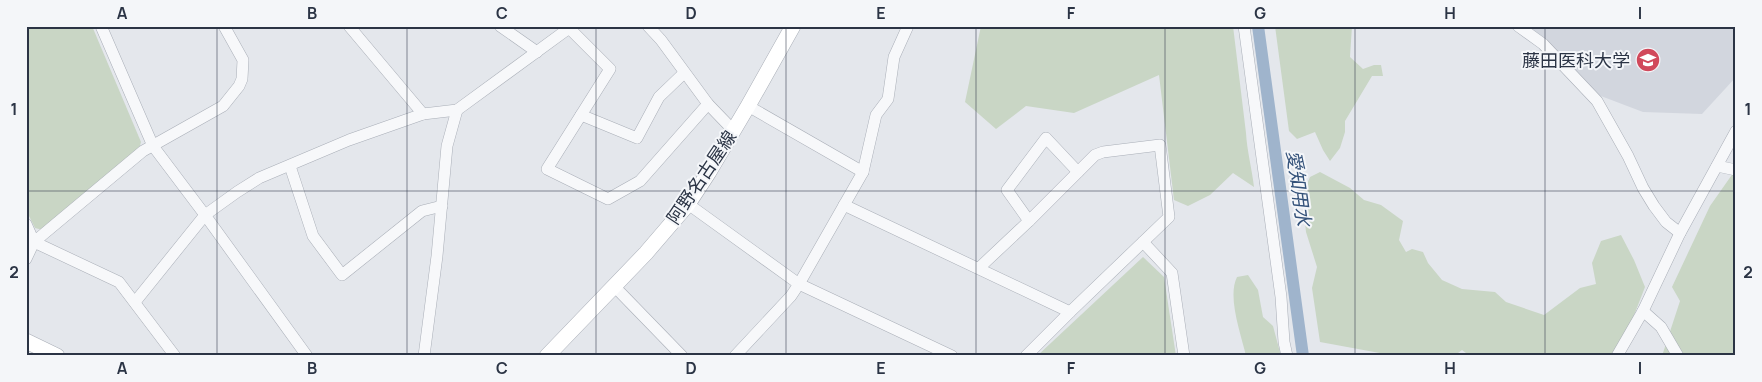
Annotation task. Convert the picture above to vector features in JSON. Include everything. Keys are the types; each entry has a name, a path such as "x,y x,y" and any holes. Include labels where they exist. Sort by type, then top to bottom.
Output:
{"main road":[{"name":"阿野名古屋線","path":"547,356 646,253 688,204 748,106 793,26"},
{"path":"26,341 57,356"}],"street":[{"path":"101,26 153,146 307,356"},
{"path":"26,259 34,242 144,151 224,106 242,79 243,60 224,26"},
{"path":"350,26 423,114"},
{"path":"500,26 538,52"},
{"path":"648,26 661,40 708,104 733,130"},
{"path":"735,356 791,296 863,172 876,115 888,99 894,57 908,26"},
{"path":"1244,26 1281,297 1284,342 1287,356"},
{"path":"1518,26 1543,44 1597,101 1654,206 1666,222 1680,233"},
{"path":"135,302 205,215 259,178 349,140 423,114 457,110 571,28 610,68 546,169 608,199 640,181 708,104"},
{"path":"581,114 637,138 659,97 684,73"},
{"path":"748,106 863,172"},
{"path":"424,356 442,206 447,146 457,110"},
{"path":"1617,356 1643,311 1680,233 1736,131"},
{"path":"1029,221 1007,190 1046,138 1078,172"},
{"path":"979,268 1095,155 1103,152 1160,145 1169,217 1026,356"},
{"path":"290,166 312,236 342,275 422,211 442,206"},
{"path":"1717,166 1736,170"},
{"path":"688,204 799,284 952,356"},
{"path":"844,205 1070,312"},
{"path":"26,224 34,242 119,282 175,356"},
{"path":"1143,242 1172,273 1184,356"},
{"path":"614,286 682,356"},
{"path":"1643,311 1661,327 1678,356"}],"shaded area":[{"name":"藤田医科大学","path":"1522,26 1736,26 1736,77 1702,114 1643,112 1593,93"}],"green space":[{"path":"26,26 92,26 141,142 139,149 43,230 35,228 26,210"},
{"path":"981,26 1233,26 1247,146 1254,187 1233,173 1210,195 1188,206 1174,200 1159,75 1074,113 1026,106 996,129 965,102"},
{"path":"1275,26 1352,26 1350,57 1363,69 1374,65 1381,65 1383,76 1372,76 1345,121 1345,132 1340,148 1330,161 1315,132 1297,139 1289,131"},
{"path":"1736,169 1736,356 1662,356 1680,301 1672,287 1710,206"},
{"path":"1320,172 1350,188 1364,200 1381,205 1403,221 1399,240 1406,252 1412,249 1423,252 1428,263 1442,280 1462,289 1495,292 1506,302 1544,315 1580,288 1596,284 1592,263 1601,241 1621,235 1645,287 1626,336 1614,356 1470,356 1462,350 1454,356 1396,356 1320,342 1312,288 1317,267 1306,232 1302,195 1310,177"},
{"path":"1143,257 1164,277 1176,356 1037,356"},
{"path":"1248,275 1258,290 1263,317 1273,326 1281,356 1246,356 1233,295 1237,277"}],"waterway":[{"name":"愛知用水","path":"1258,26 1303,356"}],"place":[{"name":"藤田医科大学","path":"1648,60"}]}
